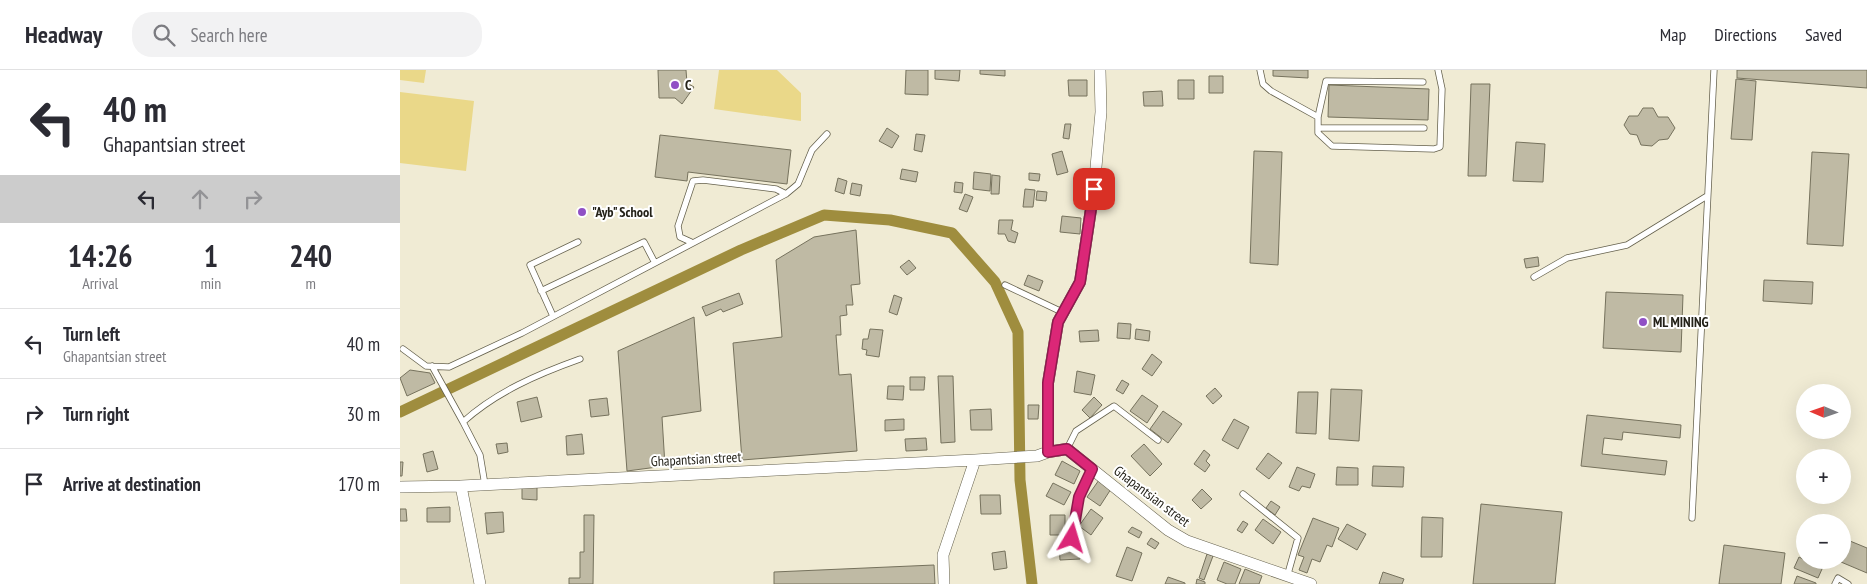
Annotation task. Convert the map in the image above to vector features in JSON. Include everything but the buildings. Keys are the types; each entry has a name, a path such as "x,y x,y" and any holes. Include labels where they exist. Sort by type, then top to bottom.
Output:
{"street":[{"path":"1067,449 1042,454 1048,383 1058,322 1080,282 1094,189 1101,112 1100,70"},
{"name":"Ghapantsian street","path":"1067,449 1168,530 1187,540 1284,580 1311,584"},
{"name":"Ghapantsian street","path":"400,487 485,485 975,460 1042,454"},
{"path":"944,584 943,555 975,460"},
{"path":"461,486 480,584"}],"lane":[{"path":"1260,70 1263,84 1271,91 1318,117"},
{"path":"1424,82 1326,81 1318,117 1318,134 1332,146 1434,149 1440,147 1442,89 1438,70"},
{"path":"1692,518 1714,70"},
{"path":"1318,128 1424,128"},
{"path":"403,349 426,366 449,367 554,316 691,242 786,194 798,184 812,150 827,134"},
{"path":"691,242 680,236 678,226 693,181 703,180 776,189 786,194"},
{"path":"1534,277 1568,258 1627,245 1707,196"},
{"path":"554,316 530,265 578,242"},
{"path":"541,290 644,242 655,262"},
{"path":"1005,285 1062,312"},
{"path":"463,422 478,409 513,388 545,372 580,359"},
{"path":"432,366 480,455 485,485"},
{"path":"1067,449 1076,432 1114,406 1158,440"},
{"path":"1072,538 1079,497 1092,469"},
{"path":"1243,494 1298,538 1284,580"},
{"path":"1835,584 1838,578 1848,584"}],"shaded area":[{"path":"400,70 426,70 424,83 400,80"},
{"path":"719,70 777,70 801,93 801,121 714,109"},
{"path":"400,92 474,101 466,171 400,163"}],"waterway":[{"path":"400,412 741,250 824,215 890,220 952,233 995,282 1018,332 1020,480 1032,584"}],"place":[{"name":"C","path":"675,85"},
{"name":"\"Ayb\" School","path":"582,212"},
{"name":"ML MINING","path":"1643,322"}],"route":[{"path":"1072,538 1073,521 1079,497 1092,469 1067,449 1048,452 1048,383 1058,322 1080,282 1094,189"}]}
